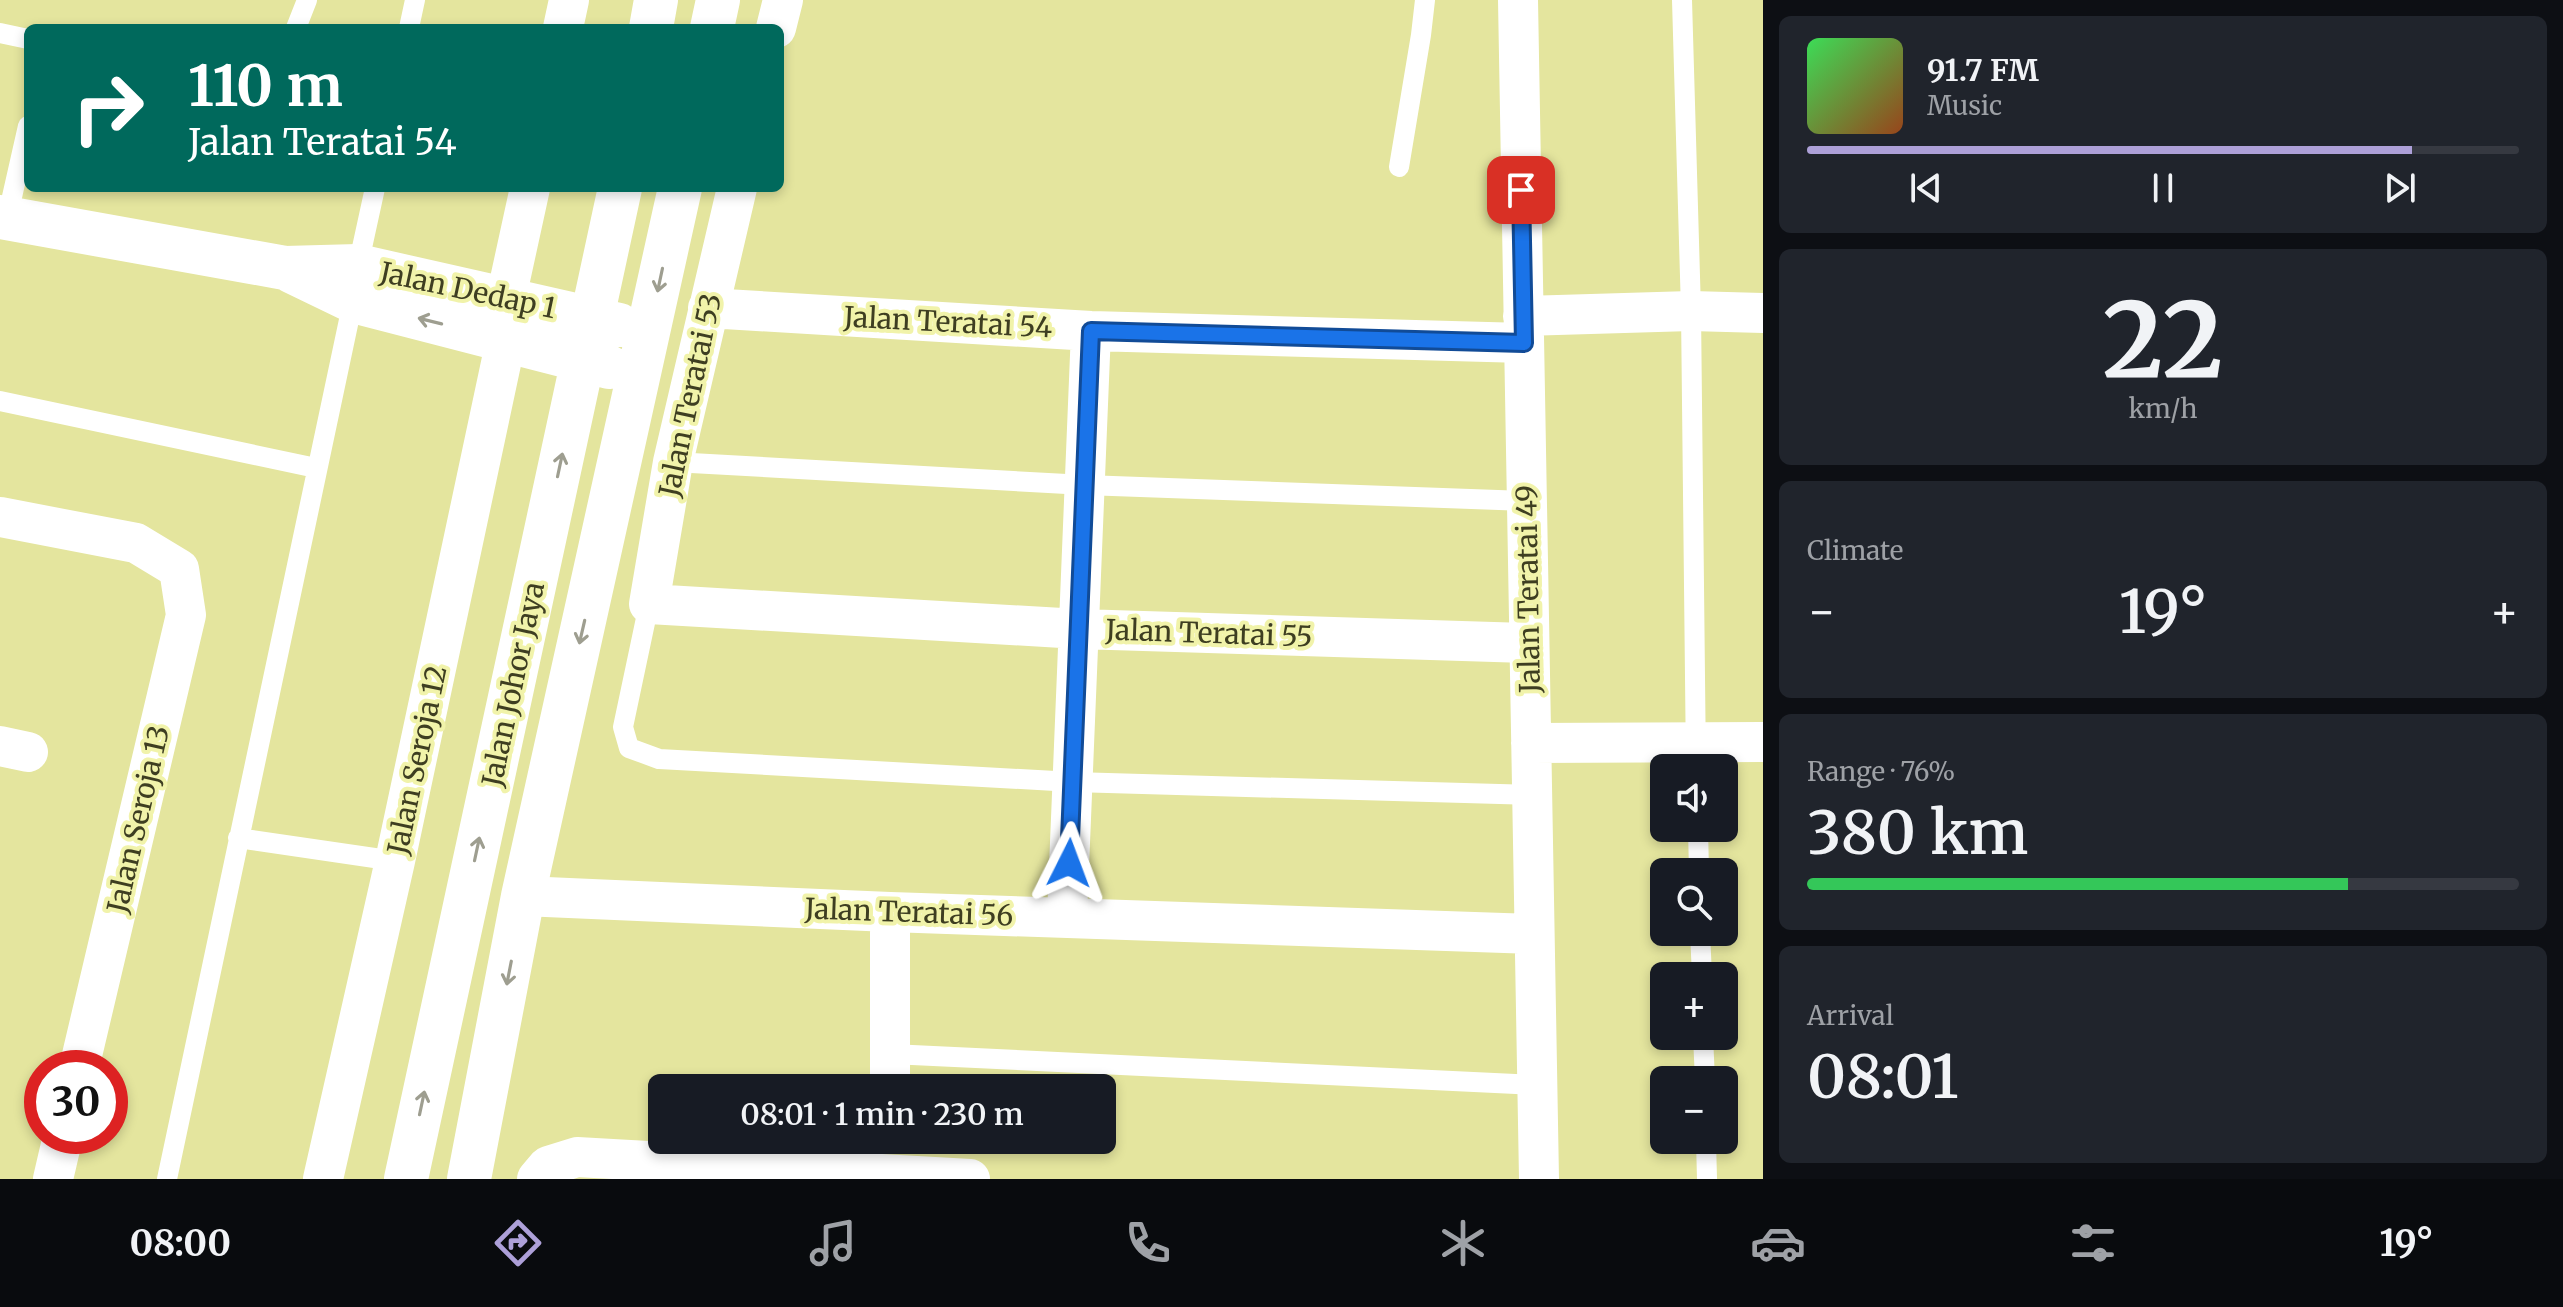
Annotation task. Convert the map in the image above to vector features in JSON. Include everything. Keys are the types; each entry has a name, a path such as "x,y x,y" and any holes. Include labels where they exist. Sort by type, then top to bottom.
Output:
{"main road":[{"path":"652,24 656,0"},
{"path":"713,24 718,0"},
{"name":"Jalan Johor Jaya","path":"406,1179 619,192"},
{"name":"Jalan Johor Jaya","path":"469,1179 523,896 679,192"},
{"name":"Jalan Dedap 1","path":"3,218 285,268 588,339 648,333"},
{"name":"Jalan Dedap 1","path":"588,339 639,375"}],"street":[{"path":"564,24 569,0"},
{"path":"777,24 783,0"},
{"name":"Jalan Teratai 49","path":"1518,0 1539,1179"},
{"name":"Jalan Seroja 12","path":"323,1179 395,861 529,192"},
{"name":"Jalan Teratai 53","path":"649,604 673,462 736,192"},
{"name":"Jalan Teratai 54","path":"708,308 1091,331 1524,330 1691,311 1763,313"},
{"path":"1067,916 1091,331"},
{"name":"Jalan Seroja 13","path":"0,517 136,543 179,569 186,615 83,1050"},
{"name":"Jalan Teratai 55","path":"649,604 1079,629 1529,643"},
{"path":"1701,754 1763,742"},
{"path":"1531,743 1682,754"},
{"name":"Jalan Teratai 56","path":"523,896 1534,934"},
{"path":"890,912 891,1071"},
{"path":"53,1179 59,1154"},
{"path":"542,1172 577,1157 889,1165 970,1179"}],"lane":[{"path":"298,24 307,0"},
{"path":"410,24 415,0"},
{"path":"1399,167 1425,0"},
{"path":"1682,0 1691,311 1696,754"},
{"path":"0,33 24,38"},
{"path":"3,218 24,141"},
{"path":"167,1179 374,192"},
{"path":"0,401 316,468"},
{"path":"673,462 1085,485 1527,501"},
{"path":"649,604 623,727 629,748 659,759 1073,782 1532,795"},
{"path":"238,838 395,861"},
{"path":"891,1071 1537,1085"},
{"path":"1706,1154 1707,1179"}],"route":[{"path":"1069,863 1091,331 1524,343 1521,190"}]}
